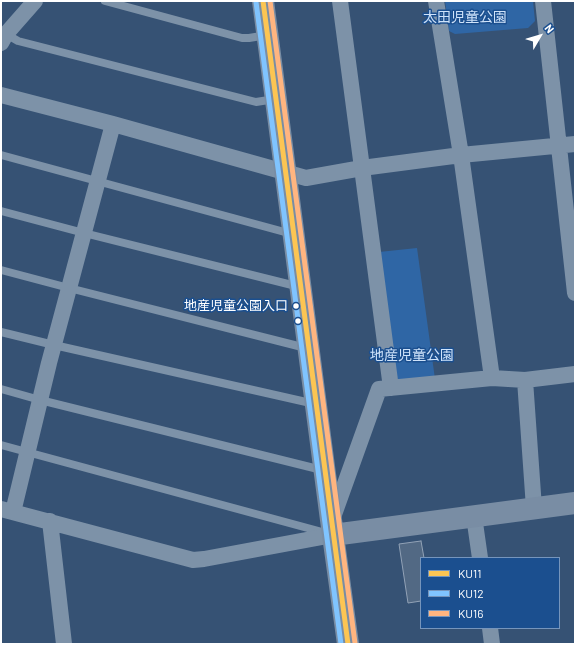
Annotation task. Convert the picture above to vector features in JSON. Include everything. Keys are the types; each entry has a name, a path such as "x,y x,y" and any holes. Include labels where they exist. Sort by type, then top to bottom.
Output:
{"street":[{"path":"4,38 35,1"},
{"path":"263,1 348,644"},
{"path":"340,1 391,388"},
{"path":"436,1 461,155 492,378"},
{"path":"543,1 575,293"},
{"path":"1,95 113,124 306,178 362,168 461,155 575,144"},
{"path":"113,124 54,345 28,452 7,510 193,560 204,559 332,529 474,516 575,503"},
{"path":"332,529 378,389 492,378 525,380 575,374"},
{"path":"525,380 534,508"},
{"path":"474,516 480,557"},
{"path":"50,521 64,644"},
{"path":"490,629 492,644"}],"lane":[{"path":"105,1 242,38 268,35"},
{"path":"4,38 256,102 275,99"},
{"path":"1,155 98,180 293,234"},
{"path":"1,210 84,233 300,288"},
{"path":"1,270 308,349"},
{"path":"1,332 316,404"},
{"path":"1,390 324,471"},
{"path":"1,445 332,529"}],"green space":[{"name":"太田児童公園","path":"445,1 533,1 535,21 528,28 455,34 449,31"},
{"name":"地産児童公園","path":"417,248 435,379 399,381 394,373 379,252"}],"building":[{"path":"421,541 424,557 420,557 420,601 408,603 399,544"}],"transit line":[{"name":"KU11","path":"263,1 348,644"},
{"name":"KU16","path":"270,1 355,643"},
{"name":"KU12","path":"256,2 341,644"}],"place":[{"name":"地産児童公園入口","path":"296,306"}]}
